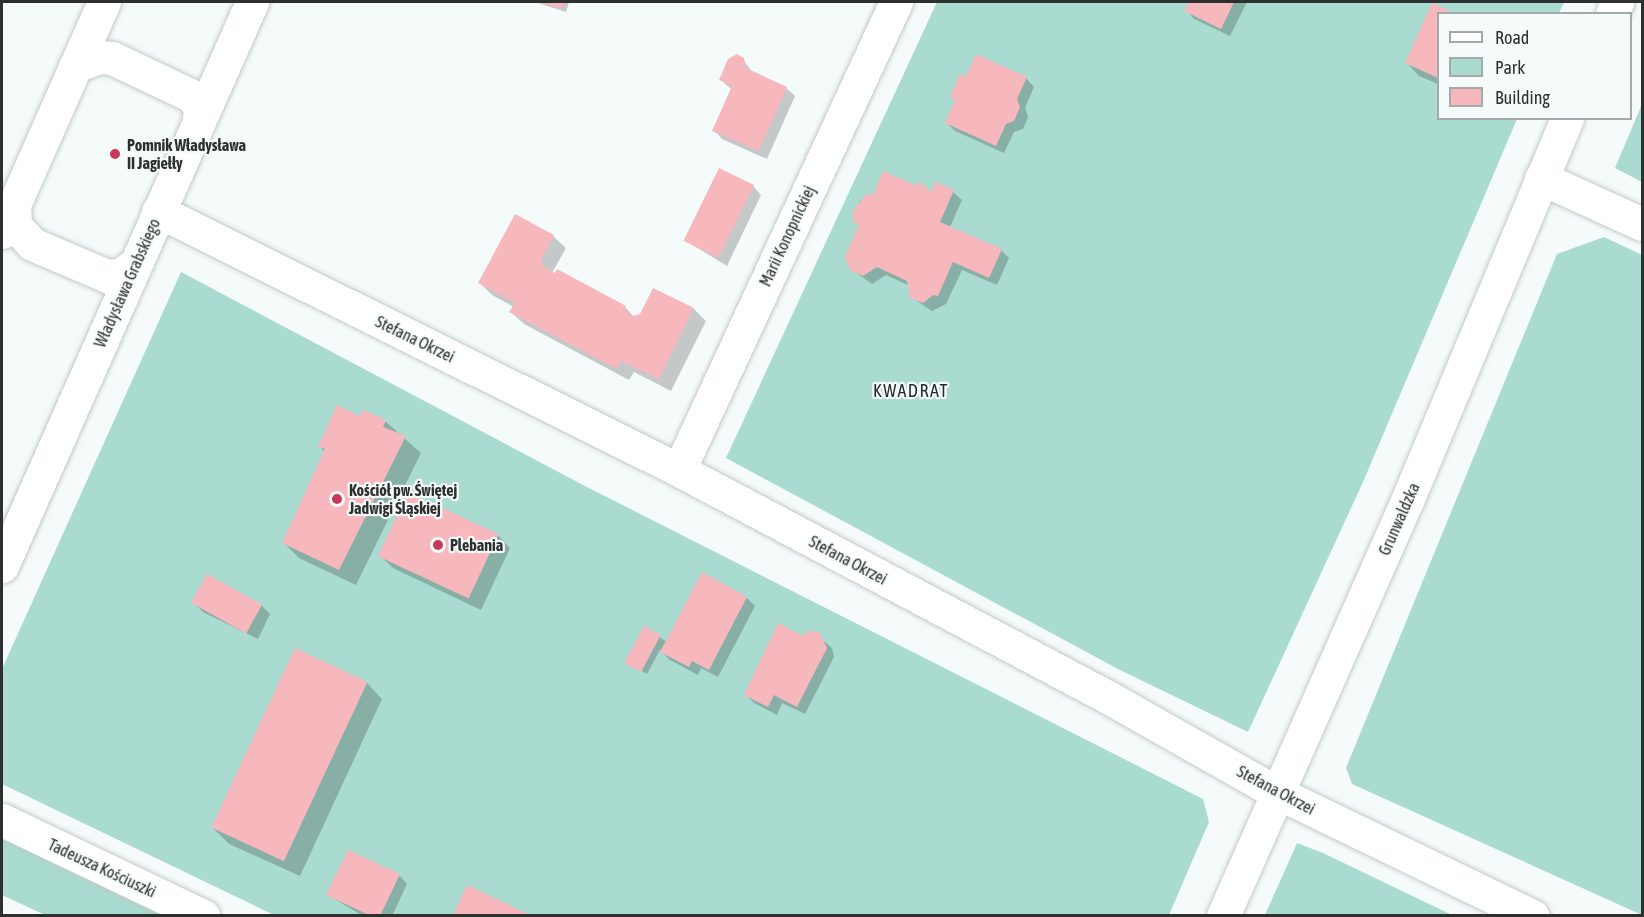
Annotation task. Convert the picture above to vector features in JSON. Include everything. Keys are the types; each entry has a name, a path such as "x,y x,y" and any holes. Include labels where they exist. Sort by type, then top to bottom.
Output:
{"street":[{"path":"104,2 8,218 32,244 107,276 120,275 134,265"},
{"name":"Władysława Grabskiego","path":"2,566 252,2"},
{"name":"Marii Konopnickiej","path":"679,470 896,2"},
{"path":"75,66 98,57 112,58 192,96 200,108 199,120"},
{"name":"Grunwaldzka","path":"1223,915 1407,501 1566,120"},
{"path":"1541,178 1642,224"},
{"name":"Stefana Okrzei","path":"158,212 679,470 1106,696 1276,792 1533,915"},
{"name":"Tadeusza Kościuszki","path":"2,820 203,915"}],"green space":[{"path":"937,2 1564,2 1559,12 1437,12 1437,120 1517,120 1363,482 1248,732 1118,669 726,458"},
{"path":"1642,104 1642,182 1615,168"},
{"path":"1604,237 1642,255 1642,915 1352,784 1346,768 1557,254"},
{"path":"181,272 583,485 1203,799 1209,822 1169,915 276,916 2,784 2,669"},
{"path":"2,838 167,915 45,915 2,895"},
{"path":"1297,843 1323,853 1452,915 1265,915"}],"building":[{"path":"539,2 564,2 562,9"},
{"path":"1189,2 1234,2 1221,29 1184,11"},
{"path":"1432,3 1452,12 1437,12 1437,78 1405,63"},
{"path":"737,54 744,58 746,68 787,87 759,151 712,131 732,86 719,80 728,59"},
{"path":"976,54 1027,77 1017,99 1020,107 1014,121 1006,124 996,146 945,123 955,100 950,97 960,74 966,76"},
{"path":"719,168 754,185 719,258 683,241"},
{"path":"883,171 915,185 920,182 931,192 935,182 954,190 940,222 1002,249 989,278 953,262 938,296 933,295 923,303 910,298 907,281 877,267 863,276 850,270 845,256 859,225 853,221 853,211 866,194 873,195"},
{"path":"515,214 554,235 541,260 544,267 555,273 557,269 626,306 624,309 633,316 640,314 653,288 694,308 659,379 621,361 617,369 509,312 515,303 478,283"},
{"name":"Kościół pw. Świętej Jadwigi Śląskiej","path":"337,405 360,416 364,410 386,420 383,427 406,436 339,570 282,543 325,449 318,447"},
{"name":"Plebania","path":"408,492 499,534 469,599 378,556"},
{"path":"702,572 747,597 709,670 692,661 689,667 660,652"},
{"path":"207,574 262,605 246,633 191,603"},
{"path":"778,623 803,636 808,631 819,632 827,648 797,707 774,695 768,707 744,695"},
{"path":"644,626 661,635 641,672 624,663"},
{"path":"295,648 368,682 284,861 211,827"},
{"path":"348,850 400,874 380,916 371,916 326,895"},
{"path":"467,885 532,916 453,916"}],"place":[{"name":"Pomnik Władysława II Jagiełły","path":"115,154"},
{"name":"Kościół pw. Świętej Jadwigi Śląskiej","path":"337,499"},
{"name":"Plebania","path":"438,545"}],"district":[{"name":"KWADRAT","path":"911,391"}]}
